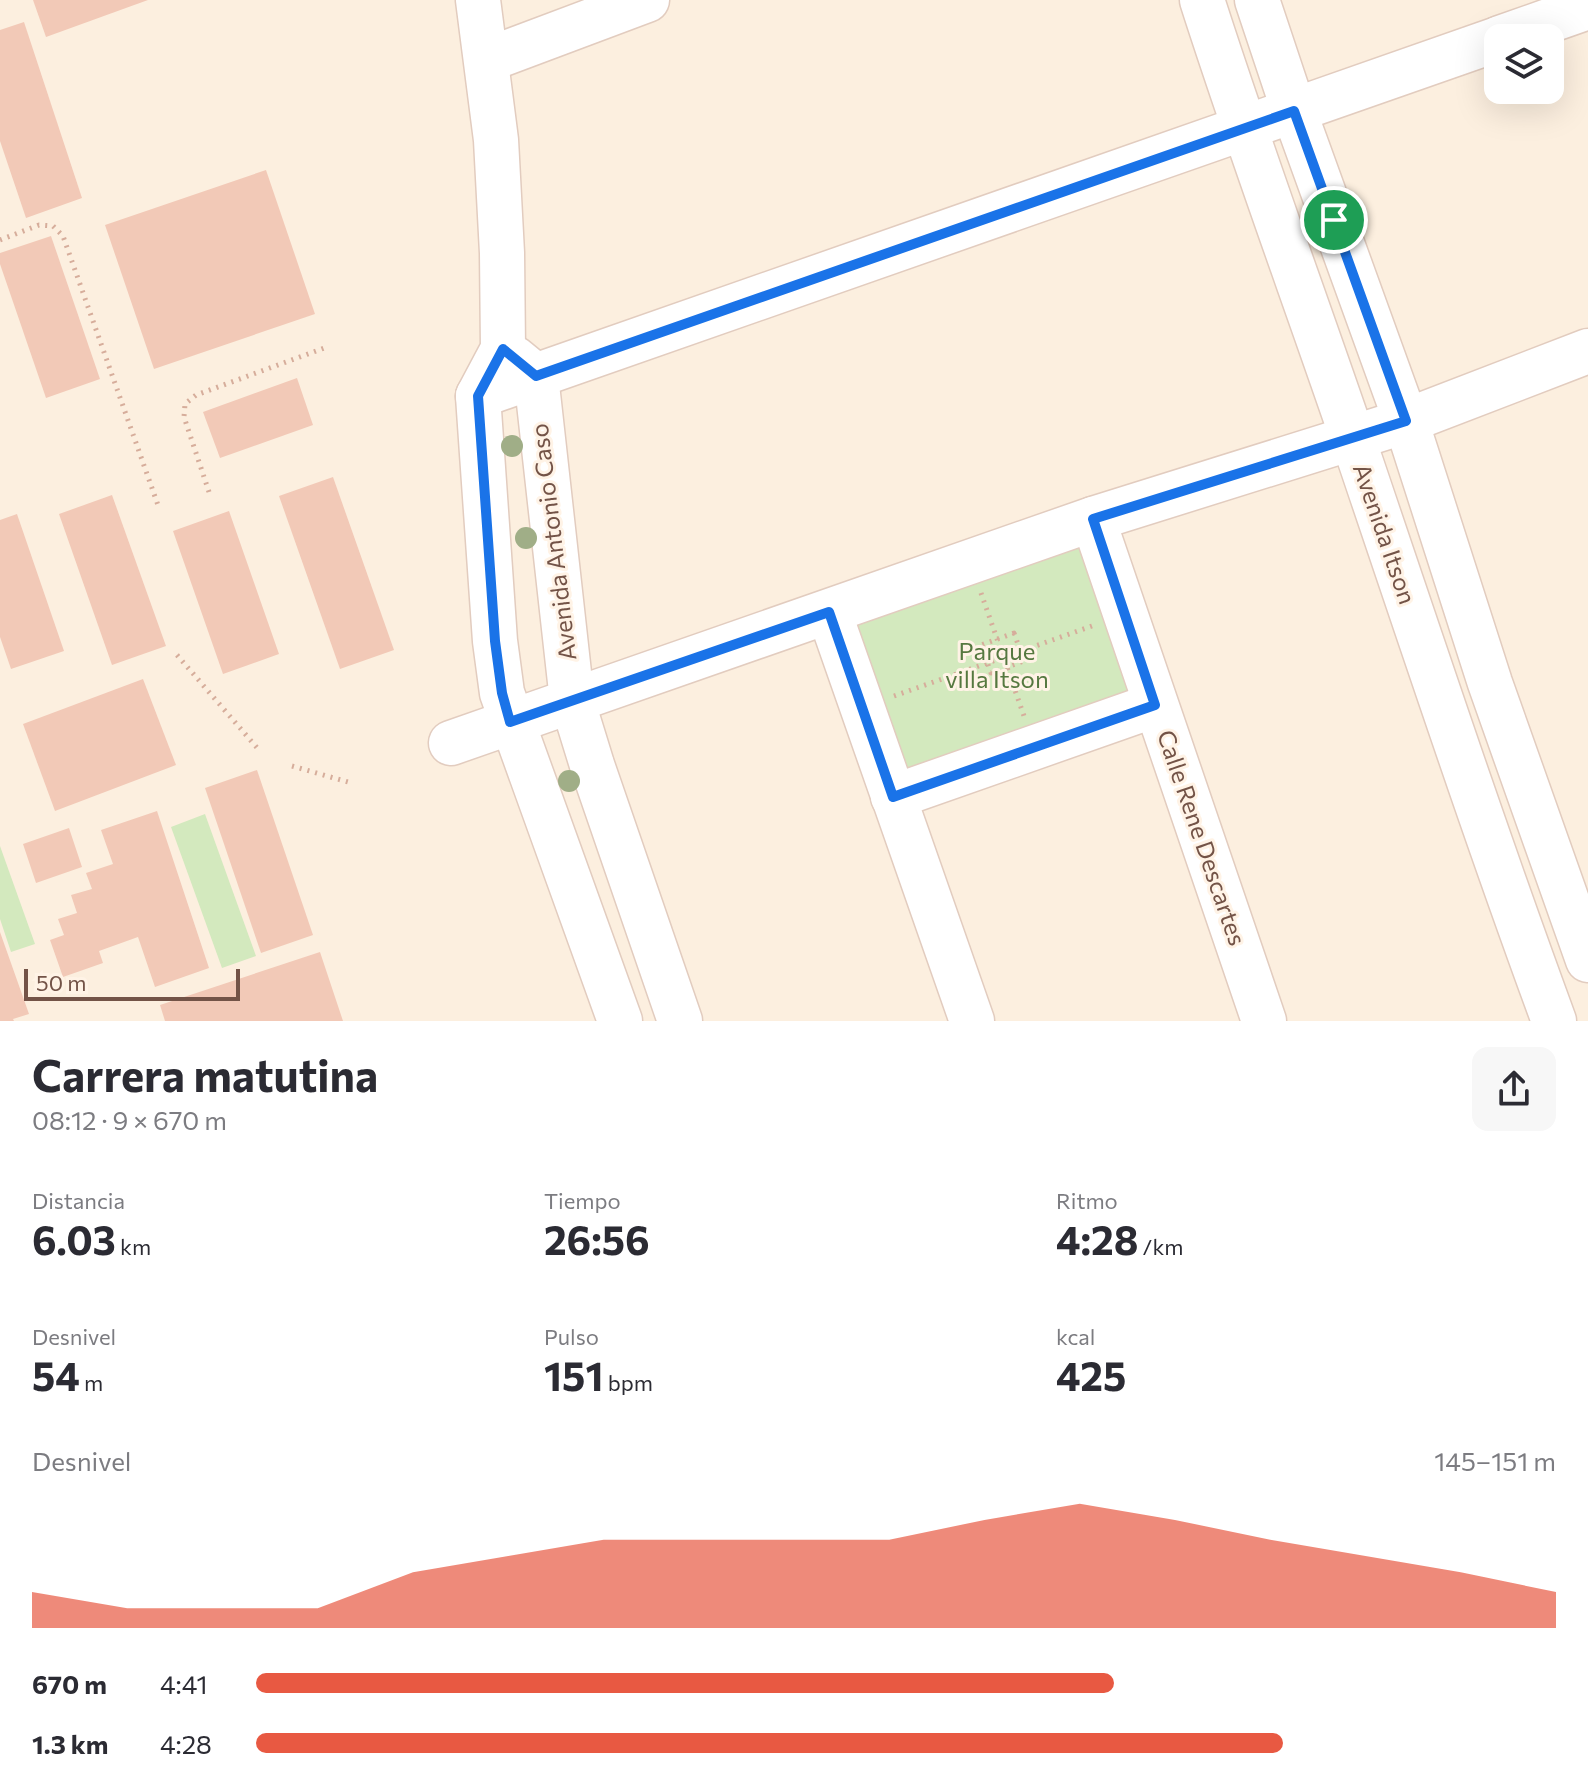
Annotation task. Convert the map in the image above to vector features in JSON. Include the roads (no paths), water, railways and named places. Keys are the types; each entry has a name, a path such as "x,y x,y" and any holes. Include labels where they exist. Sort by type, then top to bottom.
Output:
{"street":[{"path":"478,0 497,154 503,349 478,396 495,641 502,693 620,1021"},
{"path":"487,60 647,0"},
{"name":"Avenida Itson","path":"1202,0 1243,129 1352,437 1477,811 1554,1021"},
{"path":"1257,0 1406,421 1490,683 1588,960"},
{"path":"1539,24 1588,7"},
{"path":"478,396 1484,43"},
{"path":"503,349 536,376"},
{"path":"451,743 1093,519 1406,421 1588,351"},
{"name":"Avenida Antonio Caso","path":"536,376 572,700 680,1021"},
{"name":"Calle Rene Descartes","path":"1093,519 1264,1021"},
{"path":"829,612 972,1021"},
{"path":"893,797 1155,705"}],"park label":[{"name":"Parque villa Itson","path":"997,666"}]}
